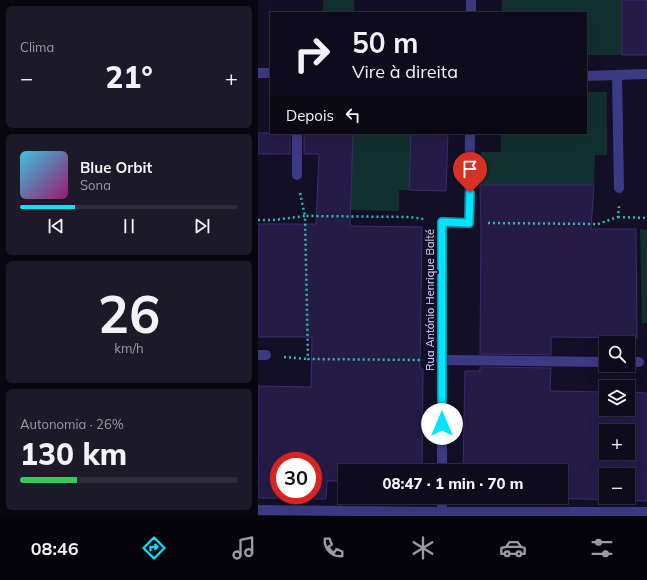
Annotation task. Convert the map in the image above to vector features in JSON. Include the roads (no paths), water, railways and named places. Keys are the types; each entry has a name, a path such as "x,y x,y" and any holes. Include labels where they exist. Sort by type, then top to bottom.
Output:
{"street":[{"path":"471,0 471,12"},
{"path":"258,73 270,73"},
{"path":"587,76 647,74"},
{"path":"617,76 619,188"},
{"path":"297,134 297,175"},
{"name":"Rua António Henrique Balté","path":"442,464 442,222 469,223 470,134"},
{"path":"441,360 599,362"},
{"path":"442,504 442,512"},
{"path":"258,510 647,512"}]}
